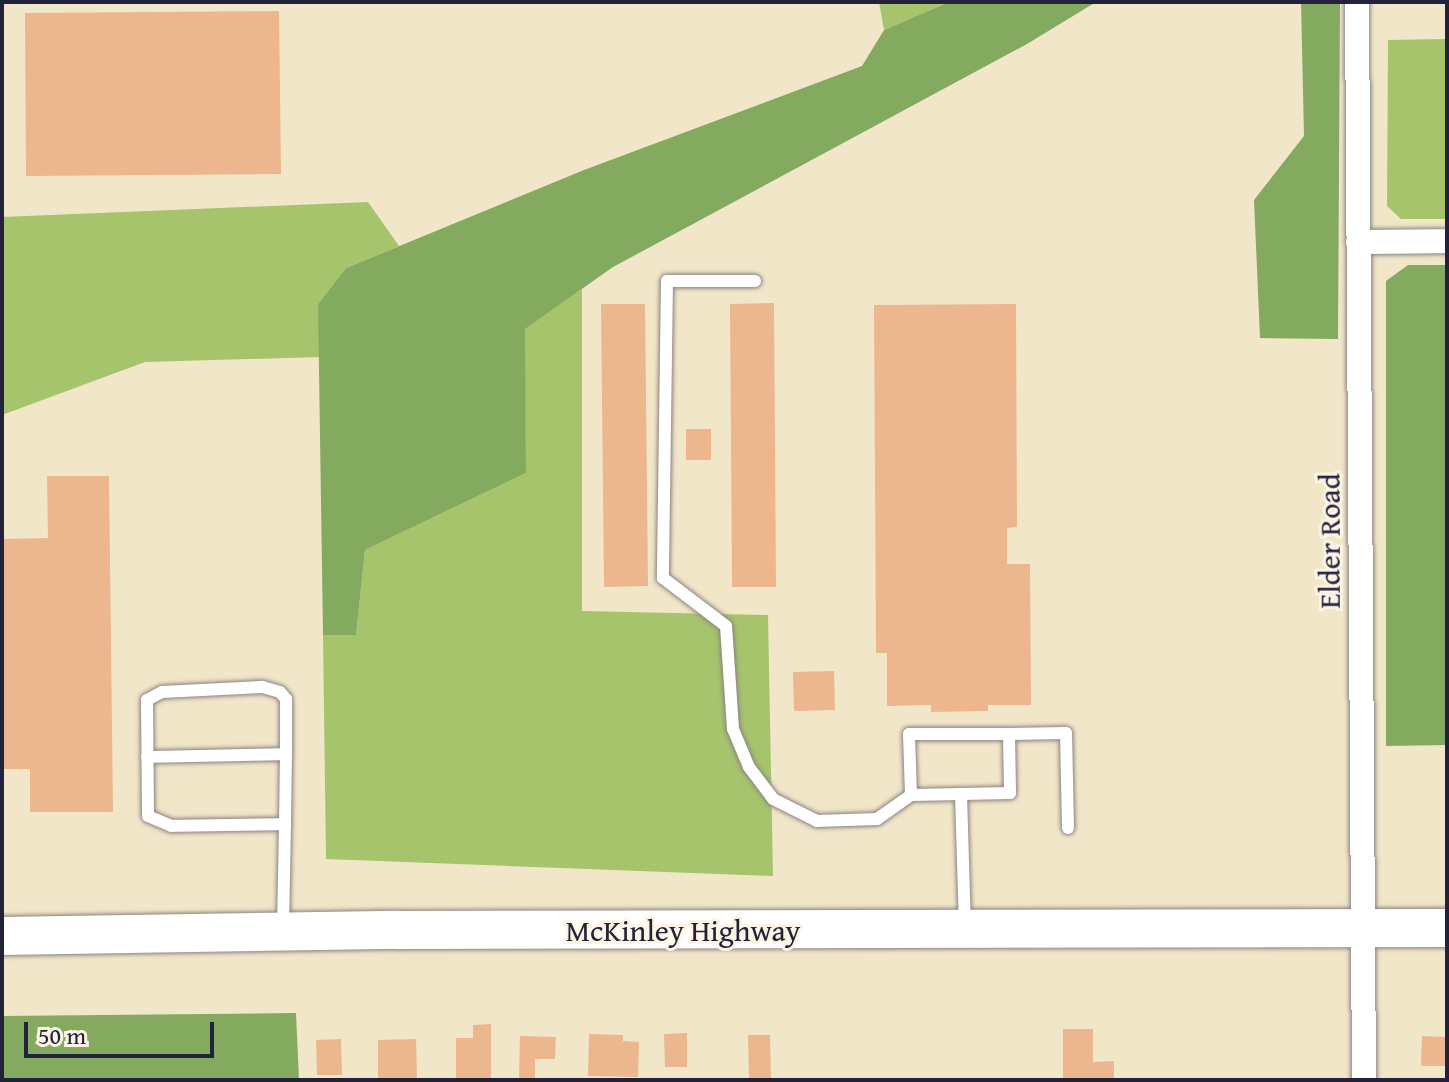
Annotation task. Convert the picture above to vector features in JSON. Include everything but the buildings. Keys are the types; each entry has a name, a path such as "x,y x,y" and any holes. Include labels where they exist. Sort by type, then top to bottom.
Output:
{"main road":[{"name":"McKinley Highway","path":"2,936 283,931 1447,928"}],"street":[{"name":"Elder Road","path":"1357,2 1364,1080"},
{"path":"1358,242 1447,241"}],"lane":[{"path":"755,281 667,281 663,578 726,626 733,729 749,767 773,799 817,821 877,819 911,795 1010,793 1009,734"},
{"path":"283,931 285,824 286,754 286,699 280,692 262,687 162,692 147,700 148,816 171,826 285,824"},
{"path":"911,795 909,734 1066,733 1068,828"},
{"path":"147,757 286,754"},
{"path":"961,794 965,930"}],"green space":[{"path":"879,2 949,2 884,30"},
{"path":"949,2 1096,2 1027,44 613,267 525,329 526,473 365,550 356,635 323,635 318,304 346,268 584,170 862,66 884,30"},
{"path":"1301,2 1340,2 1338,339 1260,338 1254,200 1304,136"},
{"path":"1447,39 1447,219 1401,219 1387,206 1388,40"},
{"path":"368,202 399,246 346,268 318,304 321,357 145,362 2,415 2,217"},
{"path":"1408,265 1447,265 1447,745 1386,746 1386,281"},
{"path":"582,289 582,611 768,615 773,876 326,859 323,635 356,634 365,550 526,473 524,329"},
{"path":"296,1013 299,1080 2,1080 2,1016"}]}
